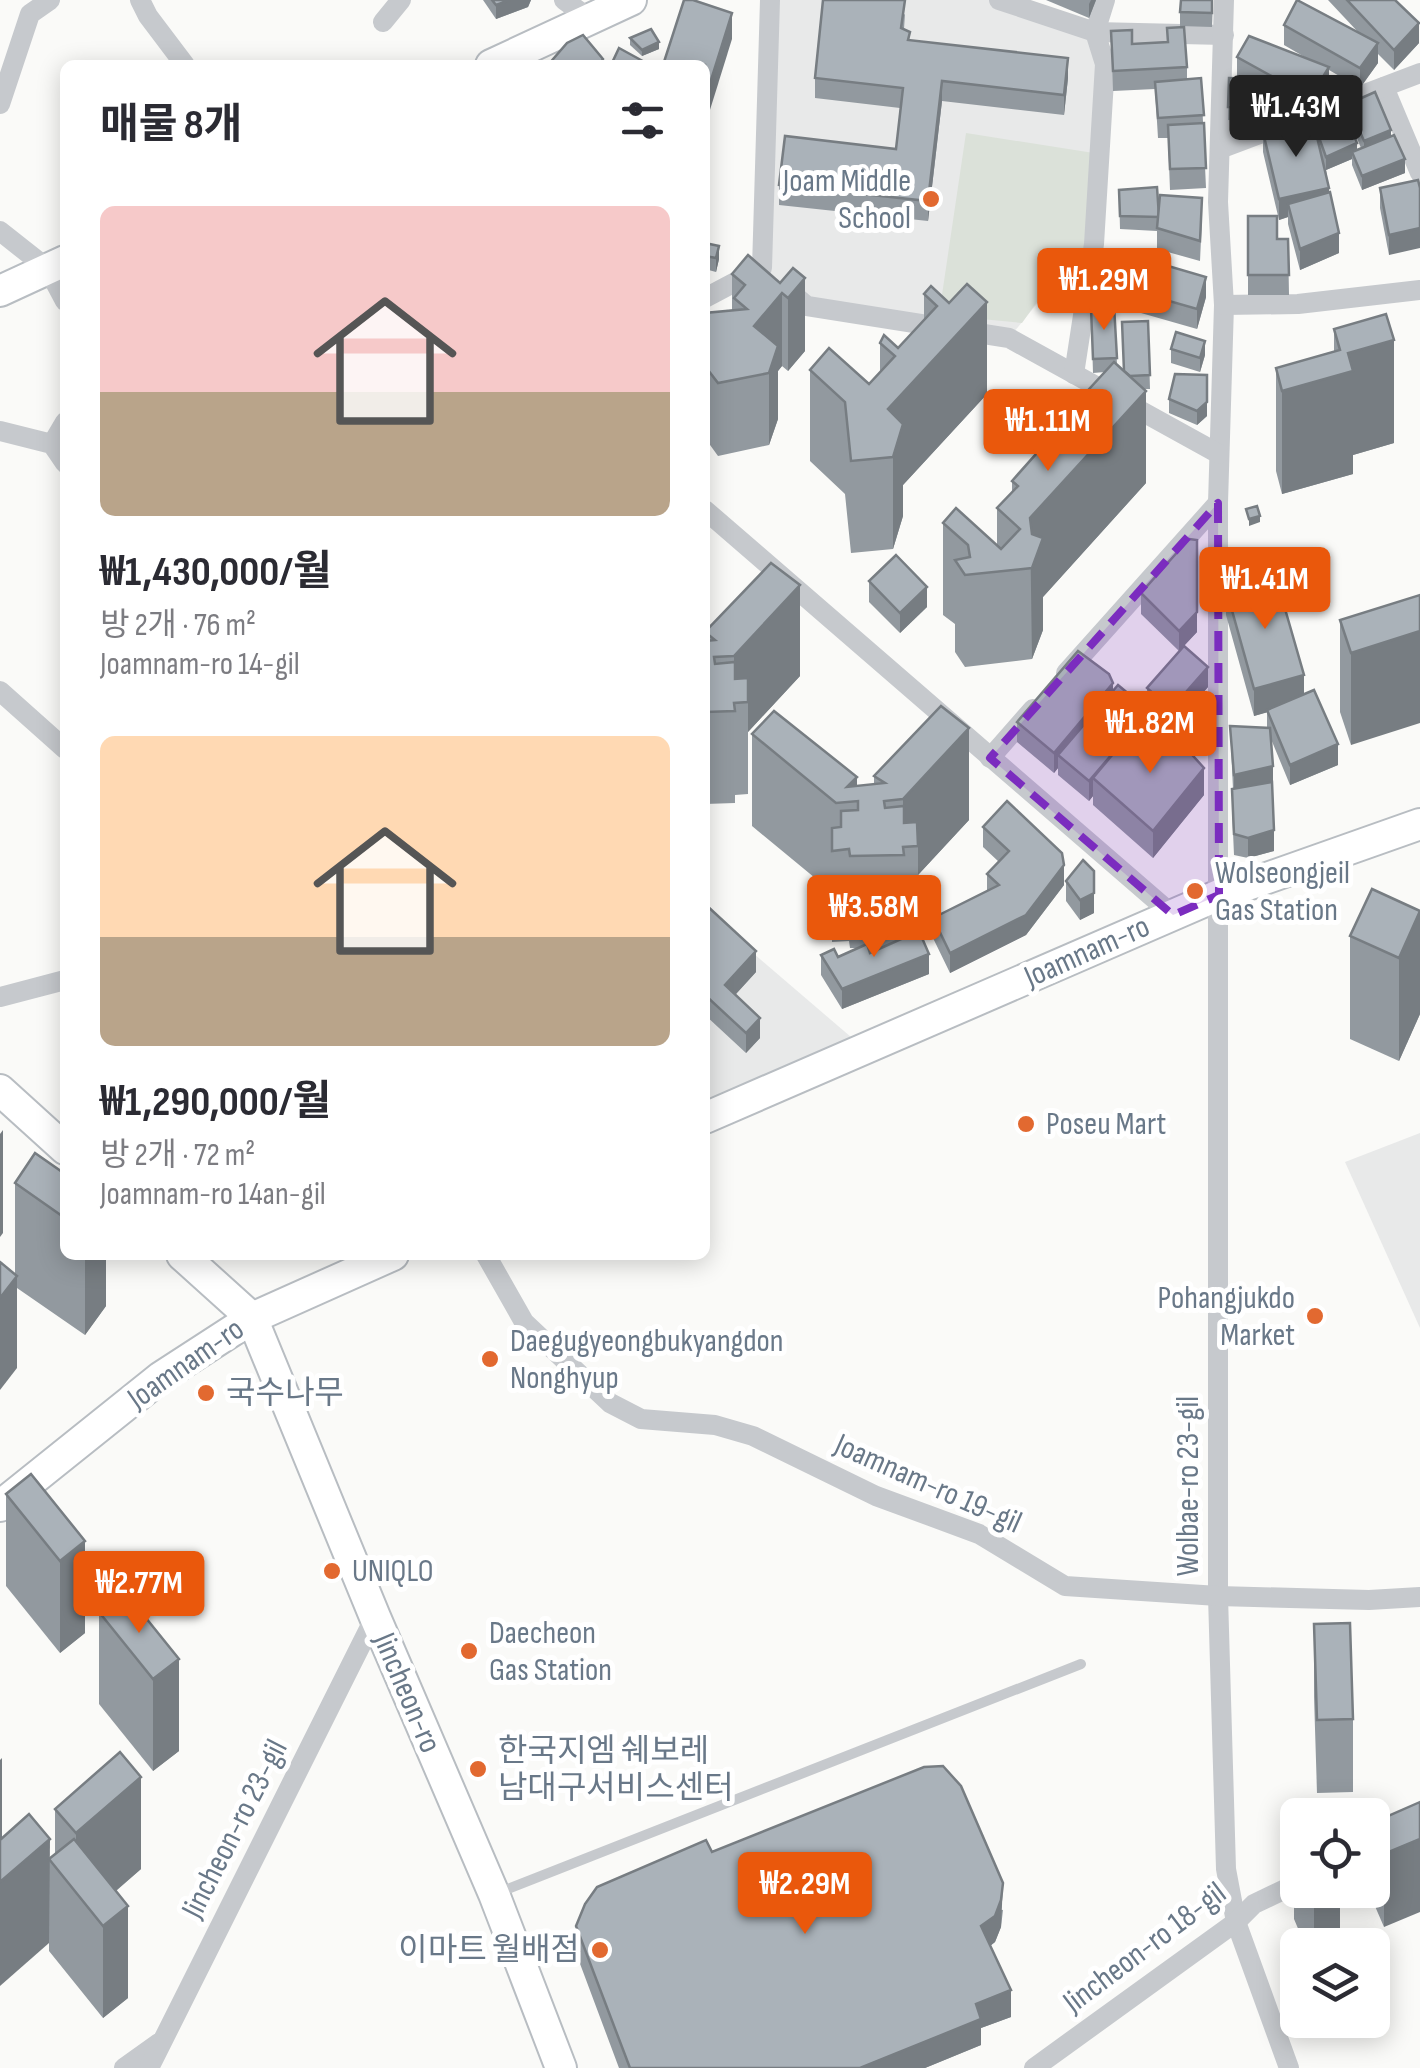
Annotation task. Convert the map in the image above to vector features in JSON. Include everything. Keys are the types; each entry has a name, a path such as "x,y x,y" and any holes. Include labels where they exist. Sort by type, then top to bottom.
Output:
{"main road":[{"path":"502,60 631,0"},
{"path":"0,292 56,265"},
{"name":"Joamnam-ro","path":"710,1116 1219,894 1420,824"},
{"path":"0,1090 60,1144"},
{"path":"188,1260 252,1318"},
{"name":"Joamnam-ro","path":"0,1506 161,1378 252,1318 382,1260"},
{"name":"Jincheon-ro","path":"252,1318 494,1894 561,2068"}],"street":[{"path":"0,104 30,14 50,0"},
{"path":"140,0 181,60"},
{"path":"383,22 401,0"},
{"path":"564,0 590,19"},
{"path":"762,268 770,0"},
{"path":"999,0 1095,32 1224,35"},
{"path":"1074,374 1094,244 1105,64 1095,32 1104,0"},
{"name":"Wolbae-ro 23-gil","path":"1224,0 1218,202 1224,305 1218,502 1218,1596 1226,1869 1236,1922 1289,2068"},
{"path":"1220,149 1420,73"},
{"path":"1384,87 1420,174"},
{"path":"0,230 56,265"},
{"path":"710,295 762,268"},
{"path":"762,268 807,306 1009,338 1219,454"},
{"path":"1224,305 1298,304 1420,290"},
{"path":"52,444 60,430"},
{"path":"0,432 52,444 60,456"},
{"path":"990,758 1218,502"},
{"path":"710,514 1173,915"},
{"path":"0,691 60,745"},
{"path":"0,997 60,981"},
{"name":"Joamnam-ro 19-gil","path":"489,1260 524,1322 610,1403 641,1419 714,1425 753,1436 876,1496 979,1534 1065,1586 1218,1596 1369,1600 1420,1597"},
{"name":"Jincheon-ro 23-gil","path":"149,2068 375,1617"},
{"name":"Jincheon-ro 18-gil","path":"1034,2068 1236,1922 1254,1904 1280,1891"},
{"path":"124,2068 163,2040"}],"lane":[{"path":"494,1894 1081,1664"}],"highlighted area":[{"path":"1218,503 1219,559 1219,895 1173,915 990,758"}],"shaded area":[{"name":"Joam Middle School","path":"770,0 999,0 1095,32 1105,64 1094,244 1064,263 1049,289 1009,338 807,306 762,268"},
{"path":"966,133 1100,154 1094,244 1064,263 1022,323 939,315"},
{"path":"710,916 865,1049 710,1112"},
{"path":"1420,1133 1420,1328 1345,1162"}],"building":[{"path":"684,0 732,13 710,83 710,60 665,60"},
{"path":"823,0 905,0 901,28 910,32 908,40 1068,58 1064,95 942,81 928,201 779,185 785,136 896,149 903,88 815,78"},
{"path":"1181,0 1212,0 1212,13 1180,12"},
{"path":"1297,0 1378,43 1360,68 1284,25"},
{"path":"1347,0 1395,0 1419,23 1394,50"},
{"path":"1184,27 1187,67 1113,71 1111,31 1132,30 1132,44 1168,42 1167,28"},
{"path":"651,29 659,42 642,50 630,38"},
{"path":"583,35 603,59 552,60 567,43"},
{"path":"1249,36 1329,67 1318,85 1293,94 1284,83 1237,57"},
{"path":"619,48 641,60 613,60"},
{"path":"1201,78 1204,115 1158,118 1155,82"},
{"path":"1229,78 1253,79 1284,96 1284,108 1228,107"},
{"path":"1375,92 1391,130 1364,141 1348,104"},
{"path":"1341,102 1357,143 1326,157 1312,118"},
{"path":"1313,120 1329,188 1279,199 1263,132"},
{"path":"1204,123 1206,168 1170,169 1168,125"},
{"path":"1394,135 1405,159 1362,176 1352,152"},
{"path":"1418,180 1420,228 1389,235 1380,188"},
{"path":"1157,187 1159,217 1120,216 1119,190"},
{"path":"1330,192 1339,233 1300,249 1288,204"},
{"path":"1160,195 1202,198 1200,241 1157,228"},
{"path":"1248,216 1277,216 1277,239 1288,239 1289,275 1248,275"},
{"path":"710,244 719,246 716,258 710,257"},
{"path":"748,255 780,283 793,268 805,278 788,298 782,293 754,326 778,346 769,373 718,383 710,373 710,313 747,309 734,298 745,285 732,274"},
{"path":"1151,261 1206,277 1197,309 1141,293"},
{"path":"1062,265 1078,266 1076,288 1061,287"},
{"path":"967,284 987,302 888,409 903,424 893,457 851,461 845,402 810,370 829,348 869,384 895,356 880,343 884,335 898,348 937,306 924,294 931,286 949,303"},
{"path":"1114,305 1117,358 1093,359 1091,308"},
{"path":"1386,314 1394,340 1348,353 1353,371 1282,391 1276,368 1340,350 1334,329"},
{"path":"1148,321 1150,375 1130,376 1124,371 1122,322"},
{"path":"1176,332 1205,341 1200,358 1171,349"},
{"path":"1114,362 1146,391 1030,518 1032,534 1043,538 1032,568 965,575 955,560 970,557 968,545 943,523 956,508 1001,549 1020,529 997,508 1018,486 1012,481 1076,409 1065,399 1071,393 1079,400"},
{"path":"1175,374 1207,375 1207,402 1197,411 1169,399"},
{"path":"1257,506 1260,516 1249,519 1246,509"},
{"path":"1189,539 1197,540 1197,612 1179,631 1141,593"},
{"path":"896,555 927,587 900,613 869,581"},
{"path":"771,563 800,585 734,656 714,657 715,664 735,662 735,679 748,678 748,702 734,703 735,711 710,712 710,640 715,640 710,636 710,627"},
{"path":"1275,574 1304,675 1254,689 1226,589"},
{"path":"1420,595 1420,631 1351,653 1340,620"},
{"path":"1184,646 1208,667 1171,709 1147,688"},
{"path":"1078,651 1109,674 1113,683 1054,753 1017,722"},
{"path":"1118,685 1149,711 1089,781 1058,755"},
{"path":"1314,690 1338,744 1290,765 1267,710"},
{"path":"941,706 969,728 903,799 884,801 885,808 904,806 904,823 917,822 918,846 903,847 904,855 850,856 849,849 832,851 832,828 841,827 841,811 858,810 858,801 836,803 752,734 774,711 857,777 847,787 885,783 874,776"},
{"path":"1166,726 1204,768 1153,831 1093,778 1128,736 1144,751"},
{"path":"1230,726 1270,728 1273,766 1234,775"},
{"path":"1272,782 1274,830 1248,838 1234,834 1232,789"},
{"path":"1007,801 1062,853 1064,865 1026,915 950,953 933,918 999,885 987,874 1009,851 983,827"},
{"path":"1083,860 1094,871 1094,893 1080,900 1066,881"},
{"path":"1372,889 1420,911 1399,958 1350,936"},
{"path":"710,909 756,951 725,985 760,1018 746,1033 710,1000"},
{"path":"919,931 929,954 842,989 821,955 834,949 838,957 867,944 870,953"},
{"path":"35,1153 60,1170 60,1214 15,1183"},
{"path":"0,1262 17,1276 0,1298"},
{"path":"31,1474 85,1541 60,1561 6,1494"},
{"path":"125,1592 179,1659 153,1679 99,1612"},
{"path":"1350,1623 1353,1719 1317,1720 1314,1624"},
{"path":"120,1752 141,1777 76,1833 55,1809"},
{"path":"943,1766 961,1786 1003,1883 995,1916 981,1926 1011,1990 976,2004 981,2019 860,2068 630,2068 576,1926 597,1887 706,1840 712,1852 924,1767"},
{"path":"1420,1802 1420,1839 1390,1852 1390,1815"},
{"path":"29,1814 50,1839 0,1882 0,1840"},
{"path":"74,1839 128,1906 103,1926 49,1859"}],"place":[{"name":"Joam Middle School","path":"931,199"},
{"name":"Wolseongjeil Gas Station","path":"1195,891"},
{"name":"Poseu Mart","path":"1026,1124"},
{"name":"Pohangjukdo Market","path":"1315,1316"},
{"name":"Daegugyeongbukyangdon Nonghyup","path":"490,1359"},
{"name":"국수나무","path":"206,1393"},
{"name":"UNIQLO","path":"332,1571"},
{"name":"Daecheon Gas Station","path":"469,1651"},
{"name":"한국지엠 쉐보레 남대구서비스센터","path":"478,1769"},
{"name":"이마트 월배점","path":"600,1950"}]}
